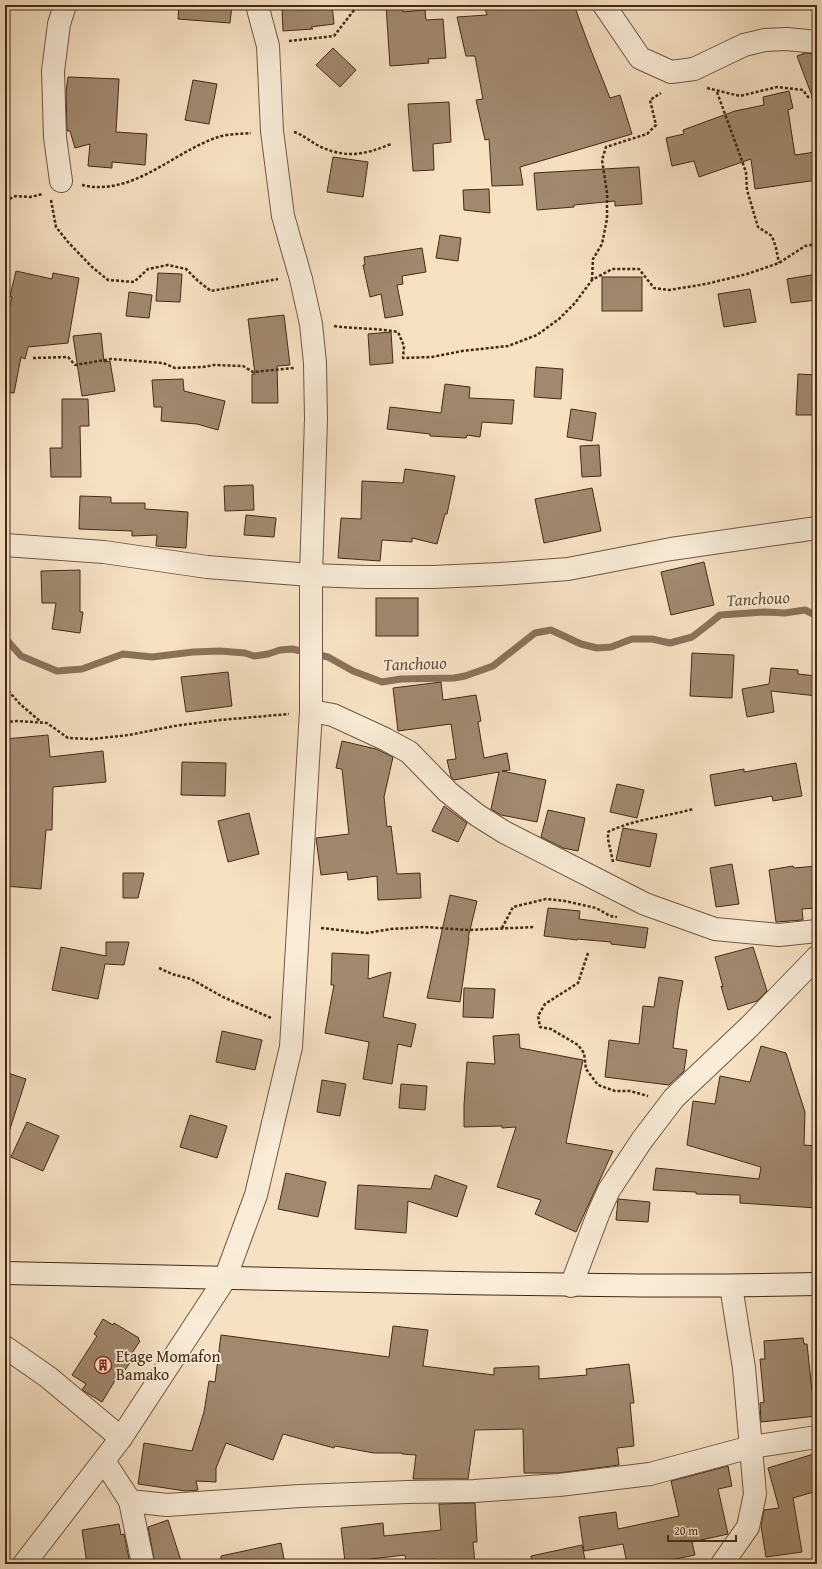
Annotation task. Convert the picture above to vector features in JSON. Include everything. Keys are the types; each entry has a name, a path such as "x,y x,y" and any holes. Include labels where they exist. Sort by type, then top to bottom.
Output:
{"street":[{"path":"61,180 55,137 53,71 59,24 65,5"},
{"path":"24,1564 122,1438 225,1279 256,1194 288,1064 294,1027 311,711 311,575 316,419 315,363 311,324 301,279 283,216 272,131 268,46 257,5"},
{"path":"604,5 640,58 671,72 694,69 744,45 765,40 787,39 817,42"},
{"path":"5,545 104,552 207,567 311,575 433,577 568,569 672,549 817,528"},
{"path":"311,711 333,715 409,752 448,792 477,815 504,832 645,904 716,929 779,935 817,931"},
{"path":"571,1286 608,1190 642,1140 674,1098 750,1026 817,957"},
{"path":"5,1273 571,1286 731,1286 817,1284"},
{"path":"722,1564 748,1527 755,1494 744,1368 731,1286"},
{"path":"5,1347 48,1377 122,1438"},
{"path":"130,1501 167,1505 300,1496 474,1491 559,1485 650,1474 751,1447 817,1437"},
{"path":"104,1461 130,1501 143,1564"}],"path":[{"path":"268,46 296,39 334,36 358,5"},
{"path":"592,280 592,259 602,244 607,219 607,193 602,160 606,148 647,134 656,125 650,100 666,89 671,72"},
{"path":"703,87 717,92 740,96 777,87 803,90 808,97 817,97"},
{"path":"717,92 746,172 747,190 758,227 772,236 776,248 778,263"},
{"path":"61,180 96,188 133,181 218,136 272,131 296,132 321,147 345,154 368,153 391,144"},
{"path":"5,201 16,196 30,197 50,192 56,226 68,242 108,280 134,282 148,269 168,265 186,268 198,281 211,291 263,281 301,279"},
{"path":"311,324 352,328 378,328 398,332 404,346 403,358 432,357 462,351 508,346 536,335 559,319 575,303 592,280 612,269 639,269 654,288 669,290 706,284 747,274 778,263 805,246 817,244"},
{"path":"33,358 68,357 75,365 111,359 163,363 175,368 237,365 243,366 253,372 298,368 315,363"},
{"path":"5,687 20,704 42,722"},
{"path":"5,722 42,722 47,723 68,738 92,739 129,735 182,725 311,711"},
{"path":"620,892 614,875 614,866 608,839 608,832 634,822 693,809"},
{"path":"502,928 513,907 546,899 565,901 596,908 610,916 622,917"},
{"path":"299,928 320,928 367,933 391,929 425,927 468,930 535,928"},
{"path":"588,953 578,983 545,1004 538,1016 540,1026 551,1029 578,1045 584,1053 586,1069 598,1085 615,1091 630,1091 655,1098 674,1098"},
{"path":"159,968 172,974 191,979 223,996 283,1024 294,1027"}],"building":[{"path":"179,5 232,5 230,23 178,19"},
{"path":"332,5 334,24 311,27 313,29 283,31 282,7"},
{"path":"386,5 403,5 403,12 425,10 426,20 443,19 446,58 428,59 429,63 390,66"},
{"path":"484,5 574,5 610,98 620,95 632,134 520,167 523,185 492,186 489,139 485,140 476,100 483,99 475,56 466,56 457,17 487,15"},
{"path":"333,48 356,70 340,87 316,65"},
{"path":"805,53 817,54 817,104 815,104 797,56"},
{"path":"68,77 119,79 116,132 147,134 145,165 112,162 112,168 88,166 90,144 75,148 70,131 67,131 66,92"},
{"path":"193,80 217,84 209,124 185,120"},
{"path":"789,91 793,108 788,110 795,155 815,152 817,180 755,189 751,159 699,177 694,161 672,166 666,138 684,134 683,130 735,111 764,105 763,97"},
{"path":"449,102 451,142 433,144 434,170 413,171 408,104"},
{"path":"333,157 368,162 363,197 327,192"},
{"path":"639,167 642,204 615,206 615,201 574,205 574,207 537,210 534,173"},
{"path":"489,189 490,213 464,210 463,190"},
{"path":"440,235 461,238 458,261 436,258"},
{"path":"422,248 426,272 402,276 403,284 397,285 403,315 385,318 381,294 370,297 363,265 365,265 364,257"},
{"path":"16,271 52,279 53,273 79,278 68,343 28,347 25,359 21,357 14,393 5,392 5,328"},
{"path":"158,273 182,274 180,302 156,301"},
{"path":"817,274 817,300 791,303 787,279"},
{"path":"602,277 642,277 642,311 602,311"},
{"path":"750,289 756,322 724,327 718,294"},
{"path":"129,292 152,295 149,318 126,316"},
{"path":"284,315 290,365 277,366 278,403 252,403 252,374 255,374 248,319"},
{"path":"391,332 393,363 370,365 368,334"},
{"path":"101,333 104,362 110,361 115,391 82,396 73,336"},
{"path":"536,367 563,369 561,399 534,397"},
{"path":"798,374 817,375 817,415 796,415"},
{"path":"183,379 184,391 225,401 218,430 197,424 161,421 162,407 154,407 152,380"},
{"path":"445,384 470,387 469,398 514,400 512,424 482,422 480,437 467,435 466,438 430,436 430,434 387,429 390,407 441,413"},
{"path":"62,399 88,399 89,426 80,426 81,477 51,477 50,448 62,448"},
{"path":"571,409 596,413 592,441 567,437"},
{"path":"599,445 601,476 582,477 580,446"},
{"path":"405,469 455,476 447,514 445,514 437,544 412,538 412,542 382,540 380,561 338,558 341,518 361,519 362,481 403,483"},
{"path":"253,485 254,510 225,511 224,486"},
{"path":"592,488 601,531 544,543 535,499"},
{"path":"80,496 111,497 111,503 145,503 145,509 188,512 186,548 156,546 157,535 132,536 132,531 79,529"},
{"path":"246,515 276,518 274,537 244,535"},
{"path":"704,562 714,605 671,615 661,572"},
{"path":"80,570 80,612 83,612 80,633 52,629 56,603 42,603 41,571"},
{"path":"376,598 418,598 418,636 376,636"},
{"path":"692,653 734,655 732,698 690,696"},
{"path":"771,668 798,670 798,674 817,676 817,696 771,691 774,712 747,717 742,689 769,684"},
{"path":"228,672 232,706 186,712 181,677"},
{"path":"441,682 443,700 476,695 481,721 478,722 484,758 507,753 510,770 502,771 546,780 537,822 501,815 491,809 499,772 454,780 451,777 447,760 456,759 451,724 398,731 393,688"},
{"path":"48,735 50,757 103,751 106,782 53,787 52,830 46,830 41,889 5,886 7,783 5,783 5,739"},
{"path":"342,741 376,749 393,757 384,797 387,827 391,826 397,874 420,873 421,898 378,900 377,876 348,880 347,872 321,875 316,838 349,834 342,769 336,768"},
{"path":"182,762 226,763 225,796 181,795"},
{"path":"796,763 802,796 773,801 772,796 715,806 710,775 744,769 744,772"},
{"path":"617,784 644,790 637,818 610,812"},
{"path":"444,806 467,823 458,842 432,831"},
{"path":"548,810 585,818 578,851 563,848 541,837"},
{"path":"249,813 259,854 228,862 218,821"},
{"path":"623,828 657,834 650,867 616,860"},
{"path":"732,864 739,904 716,907 710,868"},
{"path":"793,866 794,868 817,866 817,908 802,909 803,920 776,922 769,870"},
{"path":"123,873 144,873 138,898 123,898"},
{"path":"450,895 477,901 468,938 460,1002 427,998"},
{"path":"548,908 580,911 579,919 648,928 645,948 611,944 611,942 544,936"},
{"path":"106,942 129,942 124,965 105,964 98,999 52,990 61,947 106,956"},
{"path":"753,947 767,991 757,1001 728,1010 715,957"},
{"path":"332,953 369,955 368,979 391,972 383,1017 416,1024 411,1047 398,1044 392,1084 363,1079 369,1042 325,1033 334,985 331,985"},
{"path":"659,977 683,981 673,1048 687,1050 684,1071 669,1085 605,1077 609,1040 639,1044 643,1006 654,1007"},
{"path":"464,988 495,989 493,1018 463,1017"},
{"path":"222,1031 262,1040 255,1070 216,1062"},
{"path":"519,1034 520,1048 583,1060 566,1143 613,1151 576,1232 535,1214 541,1200 497,1187 516,1127 464,1127 467,1062 495,1064 493,1036"},
{"path":"761,1046 786,1053 805,1112 804,1145 817,1146 817,1208 740,1203 740,1195 696,1194 696,1192 653,1190 656,1168 759,1179 761,1167 687,1145 693,1101 715,1104 720,1076 750,1082"},
{"path":"5,1072 26,1079 9,1132 5,1132"},
{"path":"322,1080 346,1084 340,1116 317,1112"},
{"path":"401,1084 427,1086 425,1110 399,1108"},
{"path":"190,1115 227,1126 217,1158 180,1147"},
{"path":"27,1122 59,1136 43,1171 11,1157"},
{"path":"286,1173 326,1182 318,1217 278,1209"},
{"path":"435,1175 467,1186 457,1217 408,1201 406,1233 355,1229 358,1185 431,1189"},
{"path":"618,1199 650,1202 648,1222 616,1220"},
{"name":"Etage Momafon Bamako","path":"103,1319 113,1325 114,1323 139,1338 138,1339 140,1341 130,1356 133,1358 121,1376 119,1374 102,1402 82,1390 86,1384 72,1375 97,1336 94,1334"},
{"path":"393,1326 428,1330 423,1366 494,1375 494,1368 539,1366 539,1379 587,1375 586,1369 629,1364 634,1403 630,1403 634,1446 617,1448 619,1465 558,1473 524,1473 523,1429 475,1430 468,1479 413,1479 416,1455 402,1453 374,1453 335,1446 334,1448 283,1434 273,1460 226,1443 216,1468 216,1482 196,1481 198,1490 186,1491 138,1484 144,1443 192,1451 204,1412 209,1381 215,1382 221,1335 389,1357"},
{"path":"803,1338 804,1344 807,1344 812,1392 817,1391 817,1416 761,1422 760,1403 764,1402 760,1359 765,1359 764,1341"},
{"path":"817,1453 817,1491 793,1498 802,1552 766,1557 761,1526 764,1510 779,1508 768,1468"},
{"path":"728,1466 732,1486 718,1489 728,1534 692,1542 695,1555 652,1564 627,1564 623,1544 584,1551 579,1517 616,1512 618,1529 679,1516 671,1481"},
{"path":"475,1503 477,1542 473,1542 475,1564 437,1564 436,1559 406,1561 405,1555 345,1562 341,1528 383,1523 384,1536 441,1530 439,1504"},
{"path":"168,1520 182,1564 155,1564 148,1527"},
{"path":"119,1524 121,1535 124,1534 130,1564 87,1564 82,1530"},
{"path":"281,1543 285,1564 221,1564 221,1556"},
{"path":"582,1545 586,1564 532,1564 531,1556"}],"waterway":[{"name":"Tanchouo","path":"5,638 21,656 57,671 82,669 123,654 152,657 193,652 220,651 245,653 254,656 292,649 328,657 353,671 382,682 401,679 454,678 465,676 493,666 535,633 551,630 581,644 597,648 611,647 632,639 652,639 670,643 692,637 720,615 765,612 785,613 805,610 817,616"}],"place":[{"name":"Etage Momafon Bamako","path":"103,1365"}]}
